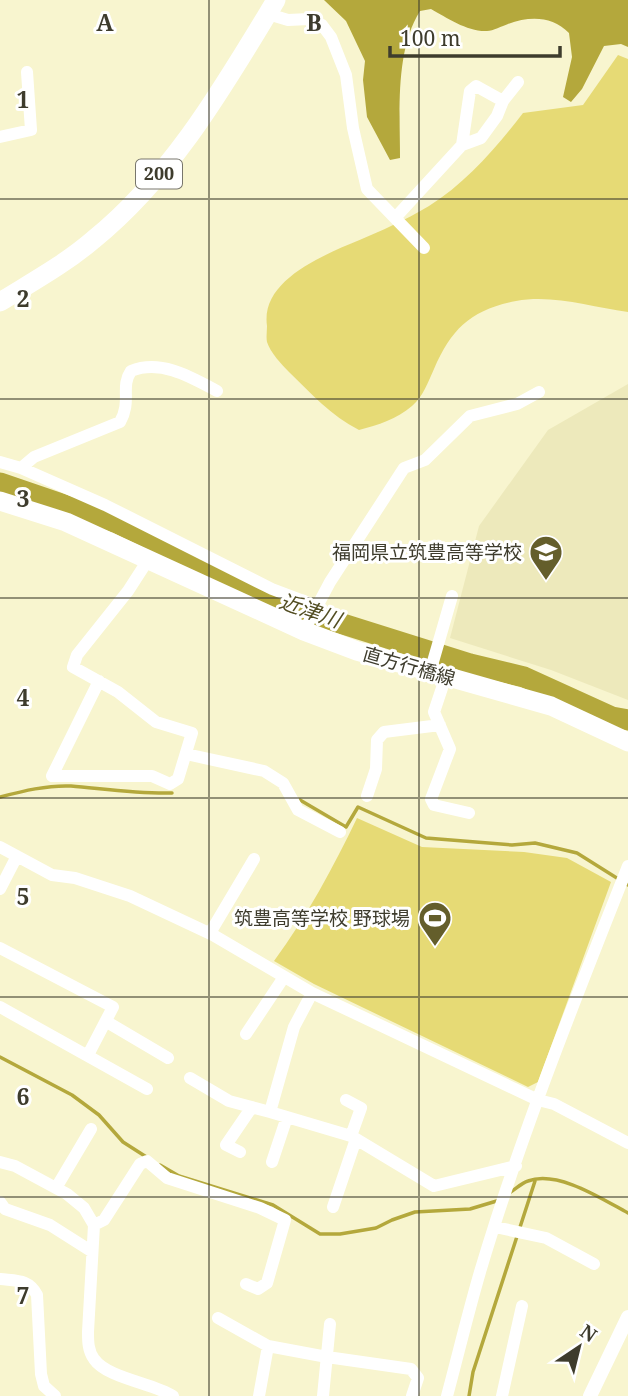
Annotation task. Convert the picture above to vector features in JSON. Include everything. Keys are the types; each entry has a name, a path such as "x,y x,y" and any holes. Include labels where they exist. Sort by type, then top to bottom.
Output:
{"main road":[{"name":"200","path":"0,302 51,271 93,240 157,177 210,106 272,6"},
{"name":"直方行橋線","path":"0,501 66,522 304,630 357,651 551,706 628,742"}],"street":[{"path":"272,6 288,20 309,19 322,24 331,37 346,75 353,128 367,189 424,248"},
{"path":"0,137 31,130 27,72"},
{"path":"396,218 462,145 481,138 497,116 503,101 519,82"},
{"path":"462,145 470,91 476,86 503,101"},
{"path":"21,468 34,457 120,422 127,410 126,378 131,370 152,366 171,370 217,391"},
{"path":"304,630 330,582 404,468 425,460 470,416 517,404 539,393"},
{"path":"0,463 21,468 117,511 272,589 317,606"},
{"path":"99,681 52,776 152,776 170,784 178,779 192,733 156,722 118,692 99,681 73,667 77,655 128,591 148,560"},
{"path":"452,596 436,673 435,712 450,748 430,799 434,805 469,813"},
{"path":"367,796 376,769 377,740 384,732 440,725"},
{"path":"186,754 264,771 283,783 298,810 340,832"},
{"path":"0,847 52,875 75,878 130,896 210,933 312,993 538,1100 554,1104 628,1143"},
{"path":"0,889 17,856"},
{"path":"210,933 254,859"},
{"path":"447,1396 480,1272 538,1100 628,866"},
{"path":"0,948 113,1007 88,1055"},
{"path":"246,1034 284,976"},
{"path":"270,1112 294,1027 312,993"},
{"path":"0,1007 147,1089"},
{"path":"107,1022 168,1058"},
{"path":"190,1078 229,1101 353,1138 434,1186 516,1166"},
{"path":"332,1207 361,1108 346,1100"},
{"path":"240,1152 226,1145 251,1107"},
{"path":"272,1162 287,1117"},
{"path":"56,1188 91,1129"},
{"path":"94,1225 104,1220 140,1164 148,1161 167,1178 260,1208 285,1220 267,1283 258,1289 246,1284"},
{"path":"0,1162 15,1166 56,1188 84,1208 94,1225 88,1332 89,1347 94,1359 104,1368 173,1396"},
{"path":"0,1202 5,1209 50,1225 92,1251"},
{"path":"495,1227 546,1238 594,1264"},
{"path":"0,1279 25,1282 33,1287 37,1295 41,1374 44,1386 55,1396"},
{"path":"502,1396 522,1306"},
{"path":"590,1396 628,1317"},
{"path":"218,1318 268,1346 411,1369 418,1378 412,1396"},
{"path":"323,1396 330,1324"},
{"path":"259,1396 268,1346"}],"shaded area":[{"path":"324,0 628,0 628,47 621,44 604,46 582,89 571,102 563,97 572,57 569,33 562,27 548,21 532,19 480,31 458,24 431,9 420,11 406,44 403,63 400,158 390,160 367,117 363,80 365,61 346,21"},
{"path":"618,55 628,59 628,312 544,299 500,305 475,316 456,332 419,398 400,415 359,430 330,411 286,369 267,342 268,306 278,290 292,275 311,262 401,221 443,197 480,164 523,113 583,105"},
{"name":"福岡県立筑豊高等学校","path":"628,384 628,700 551,670 450,638 479,526 548,430"},
{"name":"筑豊高等学校 野球場","path":"357,818 422,847 524,852 567,858 611,882 538,1082 528,1087 314,984 274,961 319,891"}],"waterway":[{"name":"近津川","path":"0,483 117,523 292,608 470,664 524,677 612,717 628,720"},
{"path":"0,797 62,786 172,793"},
{"path":"300,800 346,827 358,807 426,838 512,845 535,843 577,853 628,885"},
{"path":"0,1057 72,1095 99,1115 123,1142 148,1158"},
{"path":"160,1165 179,1176 273,1205 320,1234 340,1234 376,1228 415,1212 470,1209 500,1200"},
{"path":"509,1193 528,1181 553,1179 580,1188 628,1213"},
{"path":"469,1396 473,1372 535,1181"}],"place":[{"name":"福岡県立筑豊高等学校","path":"546,582"},
{"name":"筑豊高等学校 野球場","path":"435,948"}]}
